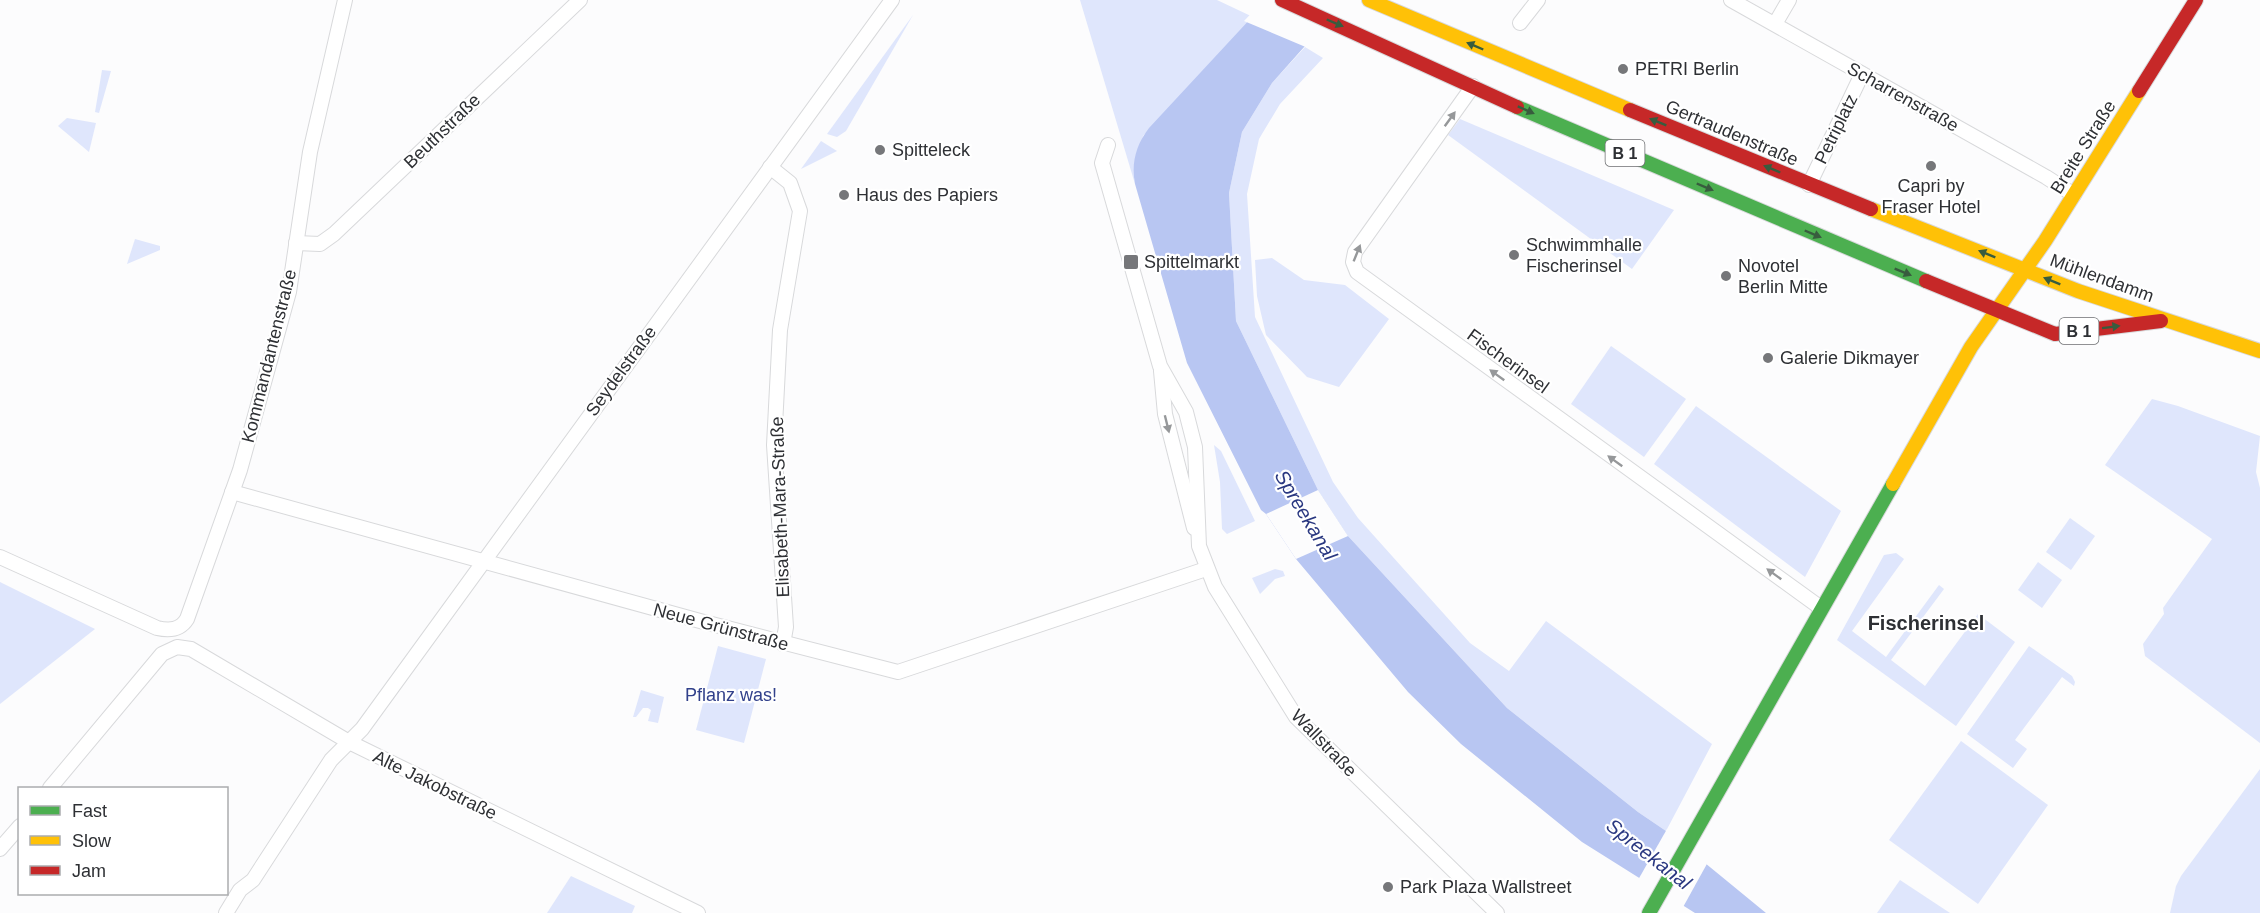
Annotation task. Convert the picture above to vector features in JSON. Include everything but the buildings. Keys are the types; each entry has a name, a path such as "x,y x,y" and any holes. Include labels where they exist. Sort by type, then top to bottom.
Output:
{"main road":[{"name":"B 1","path":"1282,0 1404,56 1777,219 1995,309"},
{"name":"Gertraudenstraße","path":"1369,0 1809,185 2025,270"},
{"name":"Breite Straße","path":"1995,309 2025,270 2074,195 2196,0"},
{"name":"Mühlendamm","path":"2025,270 2078,291 2257,350"},
{"name":"Mühlendamm","path":"1995,309 2055,334 2167,320"},
{"path":"1656,907 1687,846 1821,608 1995,309"}],"street":[{"name":"Kommandantenstraße","path":"0,557 158,628 174,629 183,625 188,619 232,492 289,292 310,152 345,0"},
{"name":"Beuthstraße","path":"296,243 320,244 334,234 580,0"},
{"name":"Seydelstraße","path":"226,913 240,890 257,874 331,760 362,729 892,0"},
{"path":"1520,23 1538,0"},
{"name":"Scharrenstraße","path":"1731,0 2046,177 2074,195"},
{"path":"1775,24 1790,0"},
{"name":"Petriplatz","path":"1809,185 1862,74"},
{"name":"Fischerinsel","path":"1473,86 1355,252 1353,262 1357,272 1821,608"},
{"name":"Wallstraße","path":"1108,145 1102,163 1160,366 1165,414 1206,568 1296,717 1497,913"},
{"name":"Elisabeth-Mara-Straße","path":"770,167 790,183 800,211 780,330 774,445 786,627 783,644"},
{"name":"Wallstraße","path":"1160,366 1186,412 1194,447 1198,539"},
{"name":"Neue Grünstraße","path":"232,492 783,644 898,672 1206,568"},
{"name":"Alte Jakobstraße","path":"52,787 162,654 177,647 192,649 349,742 698,913"},
{"path":"0,849 18,828"}],"green space":[{"path":"1080,0 1217,0 1253,17 1143,136 1134,176 1135,184"},
{"path":"913,15 846,131 837,137 827,134"},
{"path":"1305,47 1323,58 1280,104 1259,139 1247,194 1255,317 1333,482 1358,518 1470,643 1509,671 1546,621 1712,744 1666,831 1638,812 1507,708 1348,536 1318,490 1236,321 1229,193 1242,132 1272,83"},
{"path":"102,70 111,71 99,113 95,112"},
{"path":"67,118 96,123 89,152 58,126"},
{"path":"1460,119 1674,210 1632,269 1448,135"},
{"path":"821,141 837,151 801,169"},
{"path":"135,239 160,246 160,250 127,264"},
{"path":"1272,258 1304,280 1345,285 1389,319 1339,387 1307,377 1266,335 1257,296 1255,260"},
{"path":"1611,346 1686,399 1644,457 1571,404"},
{"path":"2152,399 2178,406 2260,436 2256,472 2260,488 2260,743 2145,656 2143,644 2164,614 2163,608 2212,539 2105,465"},
{"path":"1696,406 1841,511 1805,577 1654,464"},
{"path":"1214,445 1221,451 1255,521 1227,534 1222,529 1220,482"},
{"path":"2070,518 2095,536 2071,570 2046,552"},
{"path":"1896,553 1904,559 1852,631 1886,657 1939,585 1944,589 1891,660 1925,686 1978,614 2015,642 1956,726 1837,640 1884,555"},
{"path":"2038,562 2062,580 2042,608 2018,590"},
{"path":"1275,569 1283,571 1285,576 1275,579 1260,594 1252,578"},
{"path":"0,582 95,629 0,704"},
{"name":"Pflanz was!","path":"718,646 766,659 744,743 696,730"},
{"path":"2029,646 2072,676 2075,682 2074,686 2062,677 2015,740 2027,749 2013,768 1967,734"},
{"path":"641,690 664,697 658,723 648,721 651,710 648,708 643,708 636,717 633,717"},
{"path":"1961,741 2048,805 1978,904 1889,840"},
{"path":"2260,769 2260,913 2170,913 2176,886 2181,876"},
{"path":"571,876 635,906 632,913 547,913"},
{"path":"1900,880 1950,913 1877,913"}],"water":[{"name":"Spreekanal","path":"1346,0 1272,83 1242,132 1229,193 1236,321 1318,490 1348,536 1507,708 1638,812 1666,831 1766,913 1695,913 1582,842 1461,744 1408,692 1296,559 1261,510 1187,363 1135,184 1134,162 1141,141 1149,128 1252,17"}],"pier":[{"path":"1264,0 1349,0 1308,48 1244,21"},
{"path":"1318,490 1348,536 1296,559 1266,514"},
{"path":"1667,829 1708,862 1682,909 1638,880"}],"traffic: fast":[{"path":"1517,107 1926,281"},
{"path":"1649,913 1893,484"}],"traffic: slow":[{"path":"1369,0 1630,110"},
{"path":"1893,484 1971,347 2045,241 2139,91"},
{"path":"1871,209 2078,291 2260,351"}],"traffic: jam":[{"path":"1282,0 1517,107"},
{"path":"2139,91 2196,0"},
{"path":"1630,110 1871,209"},
{"path":"1926,281 2055,334 2161,321"}],"place":[{"name":"PETRI Berlin","path":"1623,69"},
{"name":"Spitteleck","path":"880,150"},
{"name":"Capri by Fraser Hotel","path":"1931,166"},
{"name":"Haus des Papiers","path":"844,195"},
{"name":"Schwimmhalle Fischerinsel","path":"1514,255"},
{"name":"Spittelmarkt","path":"1131,262"},
{"name":"Novotel Berlin Mitte","path":"1726,276"},
{"name":"Galerie Dikmayer","path":"1768,358"},
{"name":"Park Plaza Wallstreet","path":"1388,887"}],"district":[{"name":"Fischerinsel","path":"1926,623"}]}
